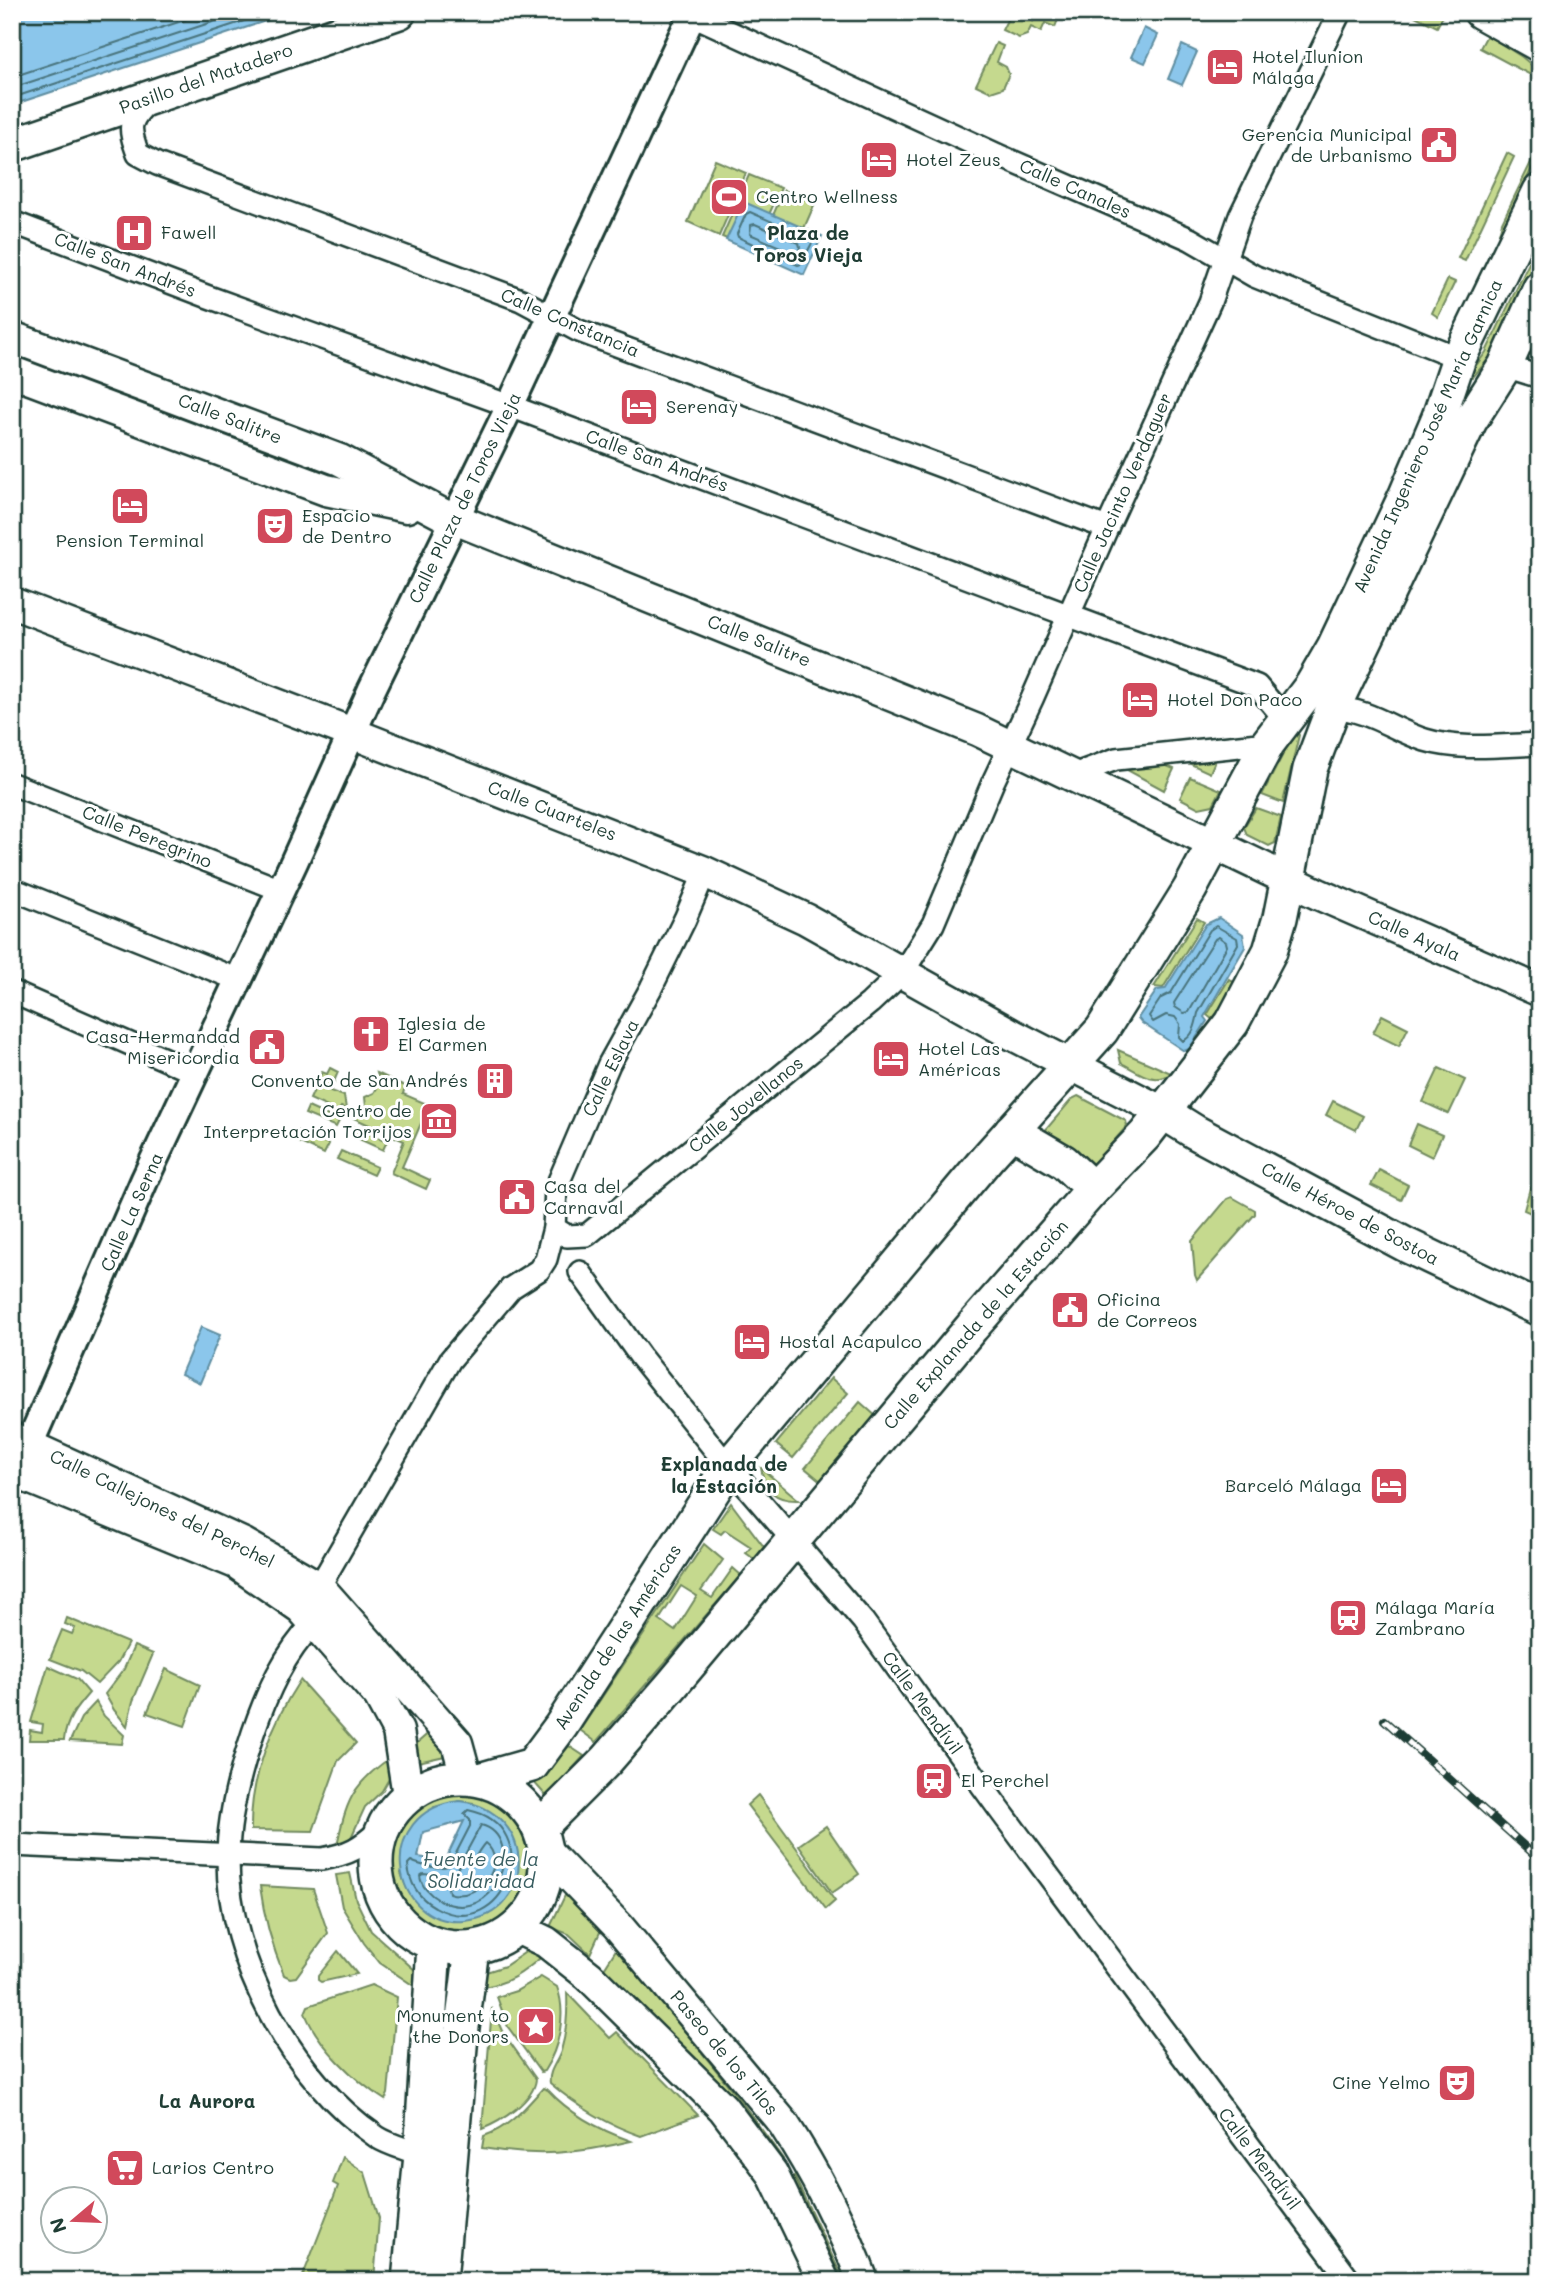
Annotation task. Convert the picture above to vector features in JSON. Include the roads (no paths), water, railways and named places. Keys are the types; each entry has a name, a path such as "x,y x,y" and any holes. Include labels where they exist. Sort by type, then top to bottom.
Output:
{"main road":[{"name":"Pasillo del Matadero","path":"12,145 399,12"},
{"path":"1481,12 1540,45"},
{"name":"Avenida Ingeniero José María Garnica","path":"1011,1131 1102,1030 1190,889 1275,734 1312,685 1334,647 1405,497 1439,417 1459,358 1540,191"},
{"name":"Avenida Ingeniero José María Garnica","path":"1163,1112 1232,1023 1270,951 1289,879 1307,779 1333,708 1470,421 1505,366 1540,288"},
{"name":"Calle Salitre","path":"12,337 340,460 448,516 628,587 1010,746 1214,842"},
{"name":"Calle Salitre","path":"12,372 326,490 448,516"},
{"name":"Calle Cuarteles","path":"12,603 705,872 806,919 1072,1066 1163,1112"},
{"name":"Calle Ayala","path":"1214,842 1289,879 1540,991"},
{"name":"Calle Explanada de la Estación","path":"792,1541 972,1327 1163,1112"},
{"name":"Calle Héroe de Sostoa","path":"1163,1112 1195,1132 1408,1246 1540,1309"},
{"path":"729,1466 1011,1131 1064,1162 1093,1189"},
{"name":"Calle Callejones del Perchel","path":"21,1442 244,1545 319,1587 457,1743 475,1778"},
{"name":"Avenida de las Américas","path":"475,1778 532,1765 561,1726 729,1466"},
{"name":"Calle Callejones del Perchel","path":"13,1474 236,1563 301,1608 379,1696 398,1731 408,1795"},
{"path":"543,1839 792,1541"},
{"path":"449,1777 475,1778 512,1793 543,1839 542,1892 530,1915 499,1940 472,1948 435,1945 403,1926 388,1908 381,1894 375,1861 381,1829 408,1795 424,1785 449,1777"},
{"name":"Paseo de los Tilos","path":"543,1839 783,2123 804,2156 842,2228 863,2281"},
{"name":"Paseo de los Tilos","path":"517,1928 546,1942 589,1976 723,2108 772,2173 824,2281"},
{"path":"409,2281 421,2155 435,1945"},
{"path":"440,2281 461,2035 472,1948"}],"street":[{"name":"Calle Jacinto Verdaguer","path":"903,972 933,923 1210,302 1240,216 1340,12"},
{"name":"Calle Canales","path":"690,13 1000,156 1189,239 1254,276 1459,358"},
{"name":"Calle Plaza de Toros Vieja","path":"239,980 448,516 509,406 690,13"},
{"name":"Calle Constancia","path":"153,96 133,116 130,133 138,154 158,164 521,300 579,331 1107,528"},
{"name":"Calle San Andrés","path":"12,222 1256,686 1279,712 1275,734"},
{"path":"1505,366 1540,377"},
{"path":"1333,708 1358,710 1422,740 1447,746 1540,744"},
{"path":"1073,775 1116,759 1275,734"},
{"name":"Calle Peregrino","path":"12,783 281,890"},
{"name":"Calle Eslava","path":"539,1270 546,1259 554,1228 556,1188 561,1175 609,1064 651,988 705,872"},
{"path":"12,889 239,980"},
{"name":"Calle Jovellanos","path":"587,1235 870,1003 903,972"},
{"name":"Calle La Serna","path":"21,1442 239,980"},
{"path":"12,992 196,1073"},
{"path":"319,1587 450,1360 511,1288 539,1270 580,1272 587,1235 567,1236 554,1228"},
{"name":"Calle Mendívil","path":"580,1272 640,1356 729,1466 863,1621 999,1809 1350,2281"},
{"path":"314,1623 298,1639 285,1658 260,1711 240,1770 228,1856 240,1941 255,1985 278,2028 308,2070 343,2109 380,2139 421,2155"},
{"path":"12,1845 322,1859 354,1851 381,1829"}],"water":[{"path":"12,12 293,12 12,105"},
{"path":"1144,28 1158,35 1145,63 1131,57"},
{"path":"1182,45 1197,52 1182,85 1168,79"},
{"path":"744,202 822,236 804,275 726,240"},
{"path":"1219,918 1243,934 1245,947 1204,1017 1207,1021 1189,1049 1184,1051 1138,1018 1157,990 1165,989 1206,924"},
{"path":"201,1327 220,1335 200,1383 181,1374"},
{"name":"Fuente de la Solidaridad","path":"460,1801 486,1809 504,1823 515,1842 519,1862 516,1883 506,1901 489,1914 465,1921 439,1918 420,1906 407,1888 401,1867 403,1845 413,1825 432,1809","holes":["464,1821 445,1861 418,1857 423,1832"]}],"railway":[{"path":"1384,1720 1540,1860"}],"place":[{"name":"Hotel Ilunion Málaga","path":"1225,67"},
{"name":"Gerencia Municipal de Urbanismo","path":"1439,145"},
{"name":"Hotel Zeus","path":"879,160"},
{"name":"Centro Wellness","path":"729,197"},
{"name":"Fawell","path":"134,233"},
{"name":"Serenay","path":"639,407"},
{"name":"Pension Terminal","path":"130,506"},
{"name":"Espacio de Dentro","path":"275,526"},
{"name":"Hotel Don Paco","path":"1140,700"},
{"name":"Iglesia de El Carmen","path":"371,1034"},
{"name":"Casa-Hermandad Misericordia","path":"267,1047"},
{"name":"Hotel Las Américas","path":"891,1059"},
{"name":"Convento de San Andrés","path":"495,1081"},
{"name":"Centro de Interpretación Torrijos","path":"439,1121"},
{"name":"Casa del Carnaval","path":"517,1197"},
{"name":"Oficina de Correos","path":"1070,1310"},
{"name":"Hostal Acapulco","path":"752,1342"},
{"name":"Barceló Málaga","path":"1389,1486"},
{"name":"Málaga María Zambrano","path":"1348,1618"},
{"name":"El Perchel","path":"934,1781"},
{"name":"Monument to the Donors","path":"536,2026"},
{"name":"Cine Yelmo","path":"1457,2083"},
{"name":"Larios Centro","path":"125,2168"}],"district":[{"name":"Plaza de Toros Vieja","path":"808,244"},
{"name":"Explanada de la Estación","path":"724,1475"},
{"name":"La Aurora","path":"207,2101"}]}
